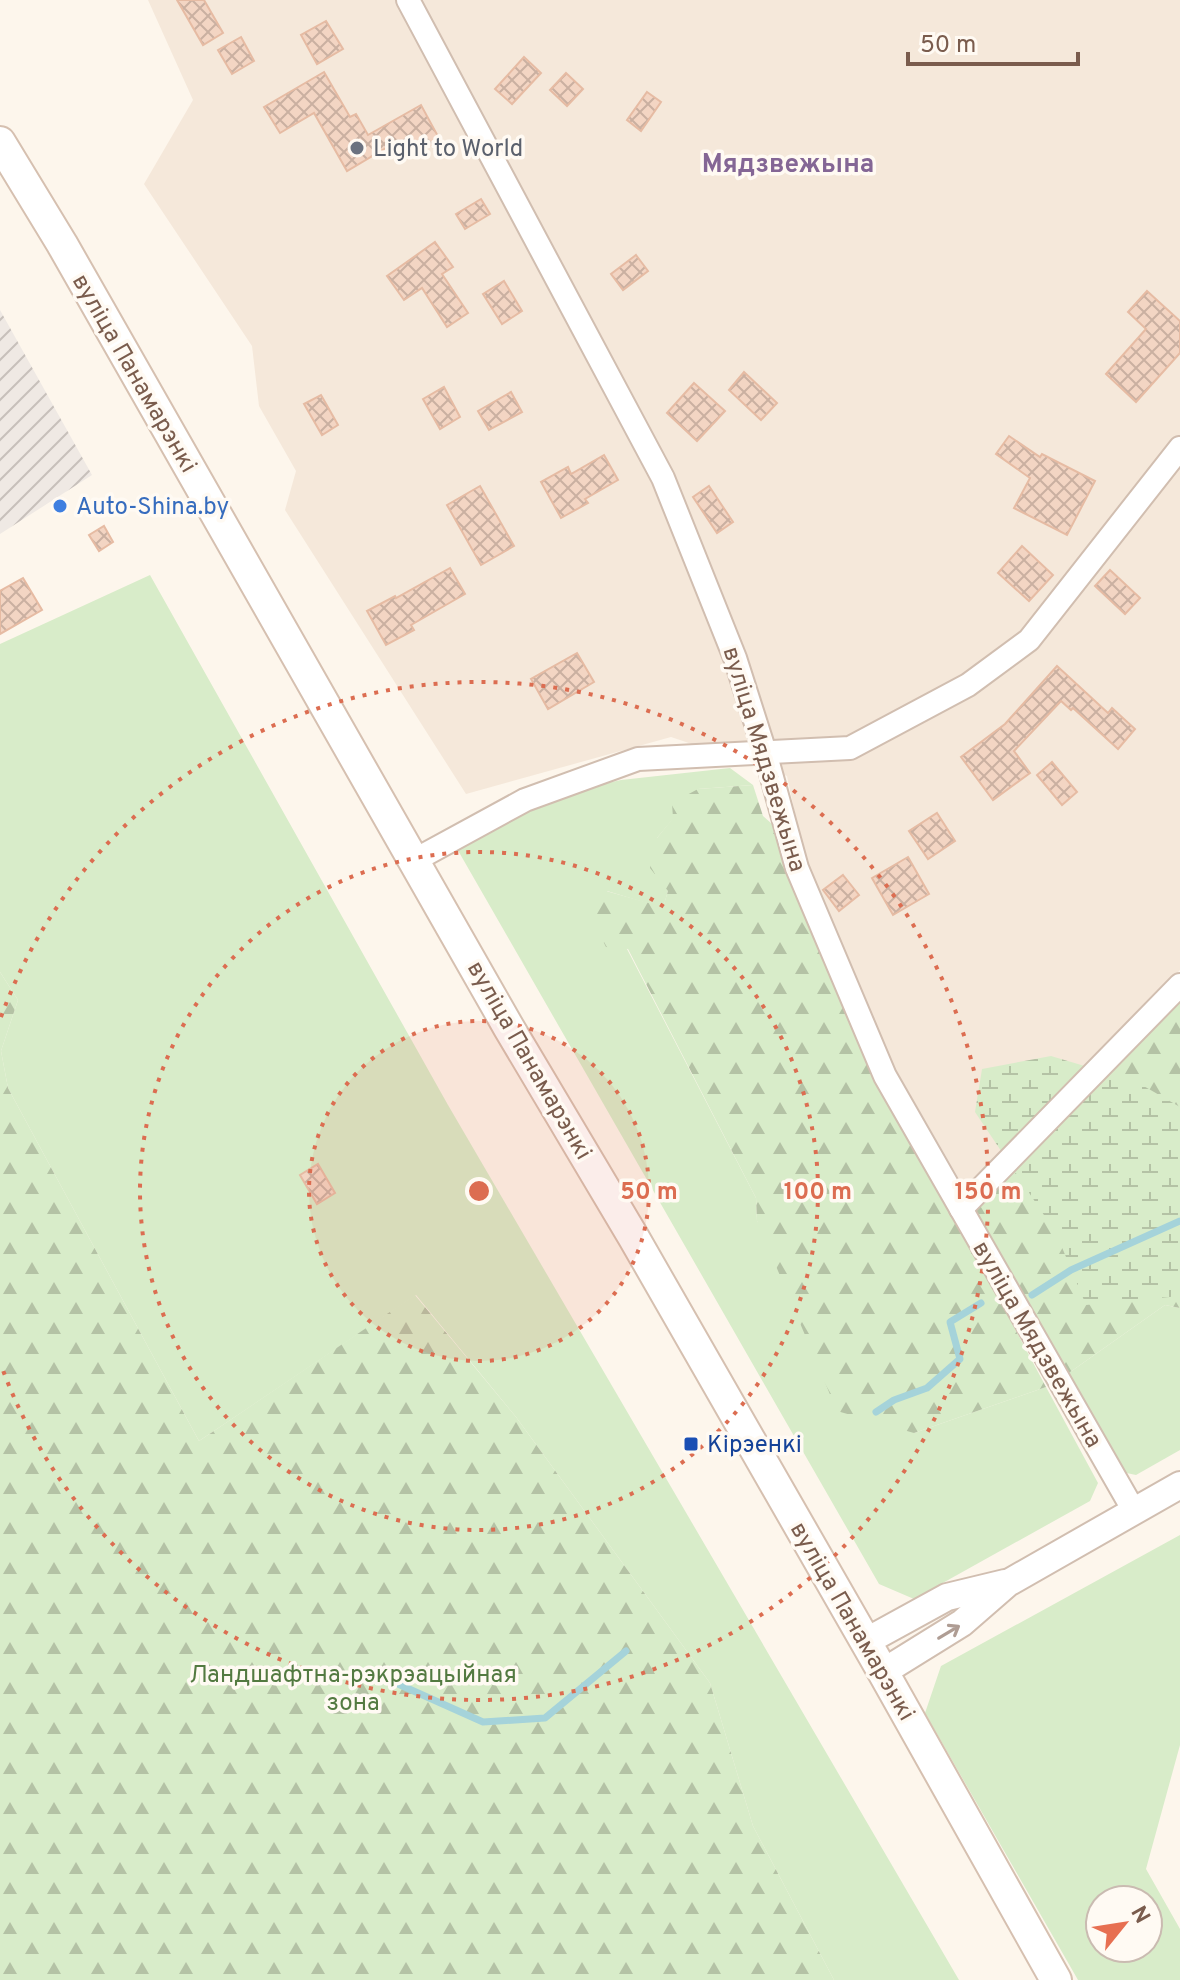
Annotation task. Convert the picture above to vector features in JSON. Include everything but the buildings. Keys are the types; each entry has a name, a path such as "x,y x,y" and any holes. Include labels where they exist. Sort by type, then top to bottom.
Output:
{"main road":[{"name":"вуліца Панамарэнкі","path":"0,142 62,244 883,1672 1056,1980"}],"street":[{"name":"вуліца Мядзвежына","path":"408,0 663,478 735,658 797,868 885,1076 1134,1511"},
{"path":"415,860 525,800 638,759 850,748 968,685 1029,640 1180,448"},
{"path":"961,1209 1180,985"},
{"path":"883,1672 962,1623 1008,1583 1180,1485"},
{"path":"865,1642 947,1597 1008,1583"}],"shaded area":[{"name":"Мядзвежына","path":"148,0 1180,0 1180,970 966,1191 886,1053 805,861 787,776 671,737 466,794 285,510 296,471 259,406 252,346 144,184 193,100"},
{"path":"0,310 92,475 0,534"}],"green space":[{"path":"150,575 448,1105 959,1980 834,1980 753,1826 710,1683 516,1417 416,1295 199,1441 8,1088 1,1051 18,1000 0,972 0,644"},
{"path":"730,768 753,785 698,789 657,838 668,891 663,908 607,891 627,949 756,1198 757,1221 914,1433 1046,1387 1098,1483 1090,1501 914,1599 879,1584 456,847 563,793 621,780"},
{"path":"753,785 763,816 780,831 882,1079 1046,1387 914,1433 837,1411 757,1221 756,1198 628,949 606,947 591,917 606,891 663,907 668,891 650,868 657,838 673,818 672,803 698,789"},
{"name":"Ландшафтна-рэкрэацыйная зона","path":"0,972 18,1000 1,1051 8,1088 199,1441 415,1295 516,1417 710,1683 753,1826 834,1980 0,1980"},
{"path":"1180,1001 1180,1308 1165,1305 1066,1375 971,1211"},
{"path":"1051,1056 1135,1081 1180,1107 1180,1296 1086,1305 1056,1233 975,1112 982,1069"},
{"path":"1165,1305 1180,1308 1180,1450 1136,1475 1117,1471 1066,1375"},
{"path":"1180,1535 1180,1745 1146,1869 1154,1884 1084,1884 1084,1964 1164,1964 1164,1901 1180,1929 1180,1980 1078,1980 925,1713 941,1666"}],"waterway":[{"path":"1032,1295 1071,1270 1180,1221"},
{"path":"876,1412 894,1400 927,1388 960,1359 950,1322 981,1303"},
{"path":"398,1684 483,1722 545,1718 626,1651"}],"place":[{"name":"Light to World","path":"357,148"},
{"name":"Auto-Shina.by","path":"60,506"},
{"name":"Кірэенкі","path":"691,1444"}],"district":[{"name":"Мядзвежына","path":"788,163"}]}
